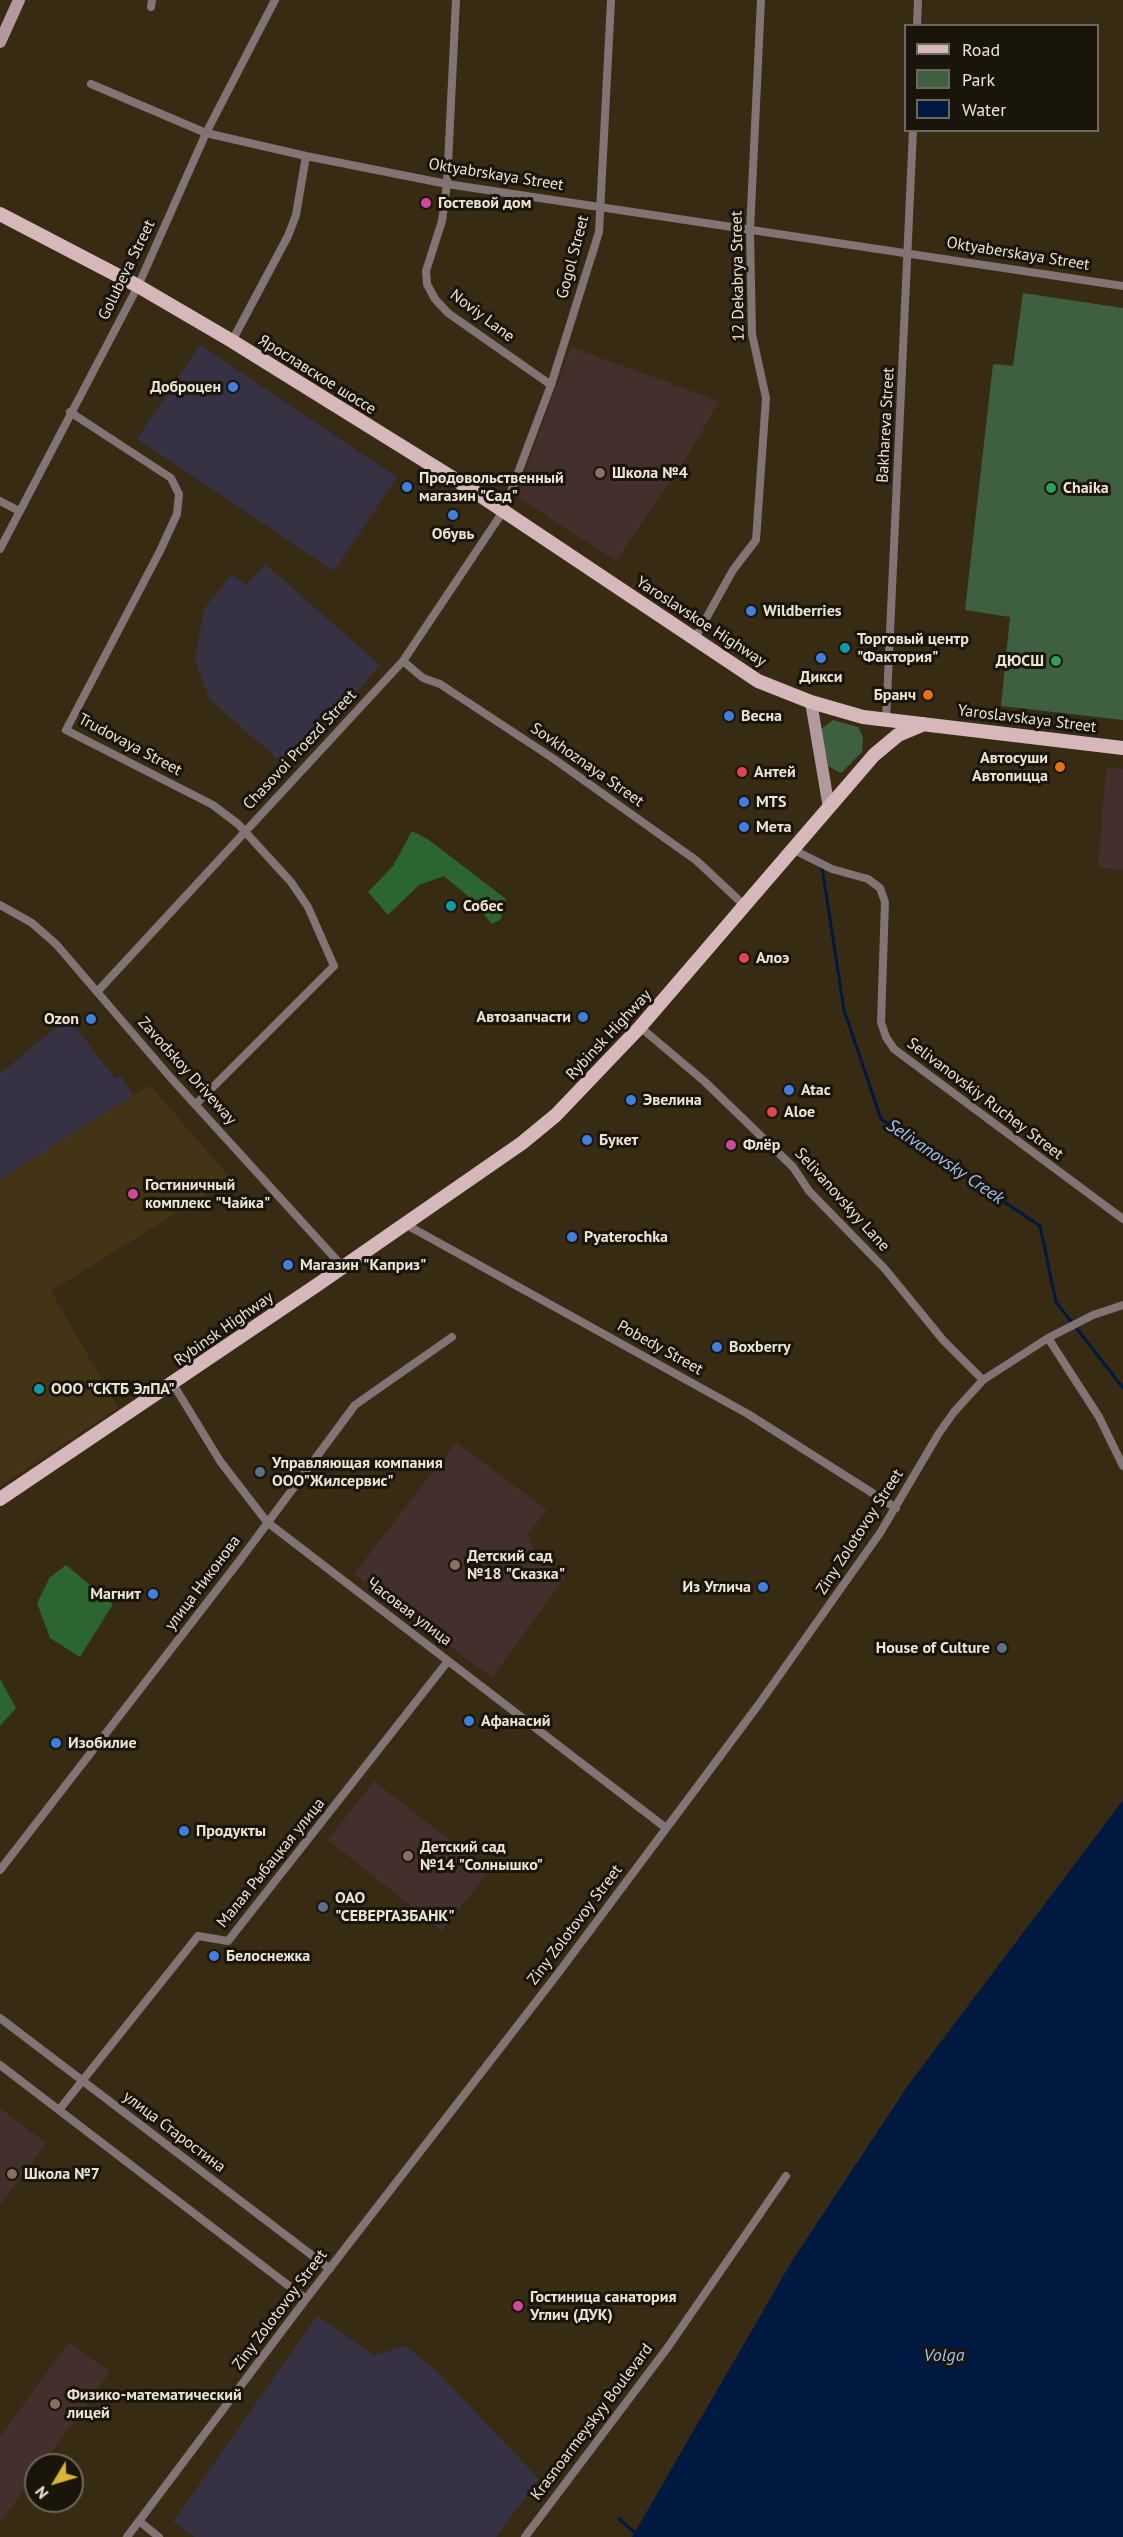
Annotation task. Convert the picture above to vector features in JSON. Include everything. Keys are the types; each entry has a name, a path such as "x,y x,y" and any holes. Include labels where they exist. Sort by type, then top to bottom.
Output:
{"main road":[{"path":"0,42 19,0"},
{"name":"Ярославское шоссе","path":"0,214 138,285 504,510"},
{"name":"Yaroslavskoe Highway","path":"504,510 758,681 846,714 886,720"},
{"path":"811,702 829,808"},
{"name":"Yaroslavskaya Street","path":"886,720 1123,748"},
{"name":"Rybinsk Highway","path":"0,1498 173,1384 522,1143 556,1114 640,1027 885,745 926,723"}],"street":[{"name":"Golubeva Street","path":"0,549 138,285 206,133 275,0"},
{"name":"Noviy Lane","path":"456,0 447,184 442,221 426,271 431,292 448,313 551,384"},
{"name":"Gogol Street","path":"504,510 551,384 599,232 611,0"},
{"name":"12 Dekabrya Street","path":"694,640 733,570 756,540 766,398 752,334 750,231 761,0"},
{"path":"917,24 918,0"},
{"name":"Oktyabrskaya Street","path":"91,84 206,133 306,156 447,184 601,206 750,231 908,252"},
{"name":"Bakhareva Street","path":"886,720 913,132"},
{"path":"232,341 288,236 296,215 306,156"},
{"name":"Oktyaberskaya Street","path":"908,252 1123,286"},
{"name":"Trudovaya Street","path":"70,412 171,478 179,494 177,514 160,551 66,730 213,805 246,830 308,907 334,966 197,1103"},
{"path":"0,501 20,511"},
{"name":"Chasovoi Proezd Street","path":"97,992 403,661 504,510"},
{"name":"Sovkhoznaya Street","path":"403,661 423,678 440,684 554,759 698,861 746,906"},
{"name":"Selivanovskiy Ruchey Street","path":"795,849 832,868 868,879 880,888 885,902 881,1022 886,1037 894,1049 1123,1220"},
{"name":"Zavodskoy Driveway","path":"0,905 41,930 343,1267"},
{"name":"Selivanovskyy Lane","path":"640,1027 704,1081 793,1167 810,1191 885,1269 943,1340 983,1380"},
{"name":"Pobedy Street","path":"405,1224 748,1414 896,1508"},
{"name":"Ziny Zolotovoy Street","path":"127,2537 306,2299 556,1976 811,1632 896,1508 939,1433 983,1380 1073,1324 1123,1305"},
{"name":"улица Никонова","path":"0,1870 202,1611 355,1405 452,1337"},
{"path":"1048,1338 1099,1417 1123,1466"},
{"name":"Часовая улица","path":"173,1384 220,1461 267,1522 666,1828"},
{"name":"Малая Рыбацкая улица","path":"59,2110 198,1936 228,1941 448,1661"},
{"name":"улица Старостина","path":"0,2018 330,2270"},
{"path":"0,2065 306,2299"},
{"name":"Krasnoarmeyskyy Boulevard","path":"525,2537 668,2347 786,2176"},
{"path":"139,2521 159,2537"}],"shaded area":[{"path":"200,345 397,477 334,571 137,439"},
{"name":"Школа №4","path":"571,347 719,401 691,451 616,561 516,496"},
{"path":"265,564 380,665 328,726 280,761 209,699 195,659 204,609 232,574 246,585"},
{"path":"1106,768 1123,769 1123,870 1098,868"},
{"path":"68,1017 115,1079 121,1076 133,1095 0,1180 0,1074"},
{"path":"150,1085 231,1179 51,1291 118,1408 0,1486 0,1180"},
{"name":"Детский сад №18 \"Сказка\"","path":"456,1442 547,1510 528,1534 536,1555 565,1577 492,1678 354,1574"},
{"name":"Детский сад №14 \"Солнышко\"","path":"374,1781 489,1871 442,1931 328,1840"},
{"name":"Школа №7","path":"0,2108 46,2143 0,2205"},
{"path":"317,2316 374,2355 405,2346 434,2369 539,2479 496,2537 195,2537 173,2522"},
{"name":"Физико-математический лицей","path":"69,2342 110,2372 51,2453 24,2453 24,2490 0,2523 0,2437"}],"green space":[{"name":"Chaika","path":"1023,293 1123,308 1123,720 1001,706 1010,617 965,610 993,364 1013,366"},
{"path":"833,720 858,727 863,737 862,752 841,773 828,766 821,729"},
{"path":"412,831 429,840 506,899 501,919 492,924 469,897 444,876 419,885 388,915 368,892 393,866"},
{"path":"66,1565 113,1604 80,1657 50,1638 37,1603 50,1577"},
{"path":"0,1679 16,1708 0,1726"}],"water":[{"name":"Volga","path":"1123,1800 1123,2537 632,2537 792,2261 909,2084"}],"waterway":[{"name":"Selivanovsky Creek","path":"822,867 844,1010 881,1119 1040,1226 1056,1302 1123,1388"},
{"path":"619,2519 640,2537"}],"place":[{"name":"Гостевой дом","path":"426,203"},
{"name":"Доброцен","path":"233,387"},
{"name":"Школа №4","path":"600,473"},
{"name":"Продовольственный магазин \"Сад\"","path":"407,487"},
{"name":"Chaika","path":"1051,488"},
{"name":"Обувь","path":"453,515"},
{"name":"Wildberries","path":"751,611"},
{"name":"Торговый центр \"Фактория\"","path":"845,648"},
{"name":"Дикси","path":"821,658"},
{"name":"ДЮСШ","path":"1056,661"},
{"name":"Бранч","path":"928,695"},
{"name":"Весна","path":"729,716"},
{"name":"Автосуши Автопицца","path":"1060,767"},
{"name":"Антей","path":"742,772"},
{"name":"MTS","path":"744,802"},
{"name":"Мета","path":"744,827"},
{"name":"Собес","path":"451,906"},
{"name":"Алоэ","path":"744,958"},
{"name":"Автозапчасти","path":"583,1017"},
{"name":"Ozon","path":"91,1019"},
{"name":"Atac","path":"789,1090"},
{"name":"Эвелина","path":"631,1100"},
{"name":"Aloe","path":"772,1112"},
{"name":"Букет","path":"587,1140"},
{"name":"Флёр","path":"731,1145"},
{"name":"Гостиничный комплекс \"Чайка\"","path":"133,1194"},
{"name":"Pyaterochka","path":"572,1237"},
{"name":"Магазин \"Каприз\"","path":"288,1265"},
{"name":"Boxberry","path":"717,1347"},
{"name":"ООО \"СКТБ ЭлПА\"","path":"39,1389"},
{"name":"Управляющая компания ООО\"Жилсервис\"","path":"260,1472"},
{"name":"Детский сад №18 \"Сказка\"","path":"455,1565"},
{"name":"Из Углича","path":"763,1587"},
{"name":"Магнит","path":"153,1594"},
{"name":"House of Culture","path":"1002,1648"},
{"name":"Афанасий","path":"469,1721"},
{"name":"Изобилие","path":"56,1743"},
{"name":"Продукты","path":"184,1831"},
{"name":"Детский сад №14 \"Солнышко\"","path":"408,1856"},
{"name":"ОАО \"СЕВЕРГАЗБАНК\"","path":"323,1907"},
{"name":"Белоснежка","path":"214,1956"},
{"name":"Школа №7","path":"12,2174"},
{"name":"Гостиница санатория Углич (ДУК)","path":"518,2306"},
{"name":"Физико-математический лицей","path":"55,2404"}]}
